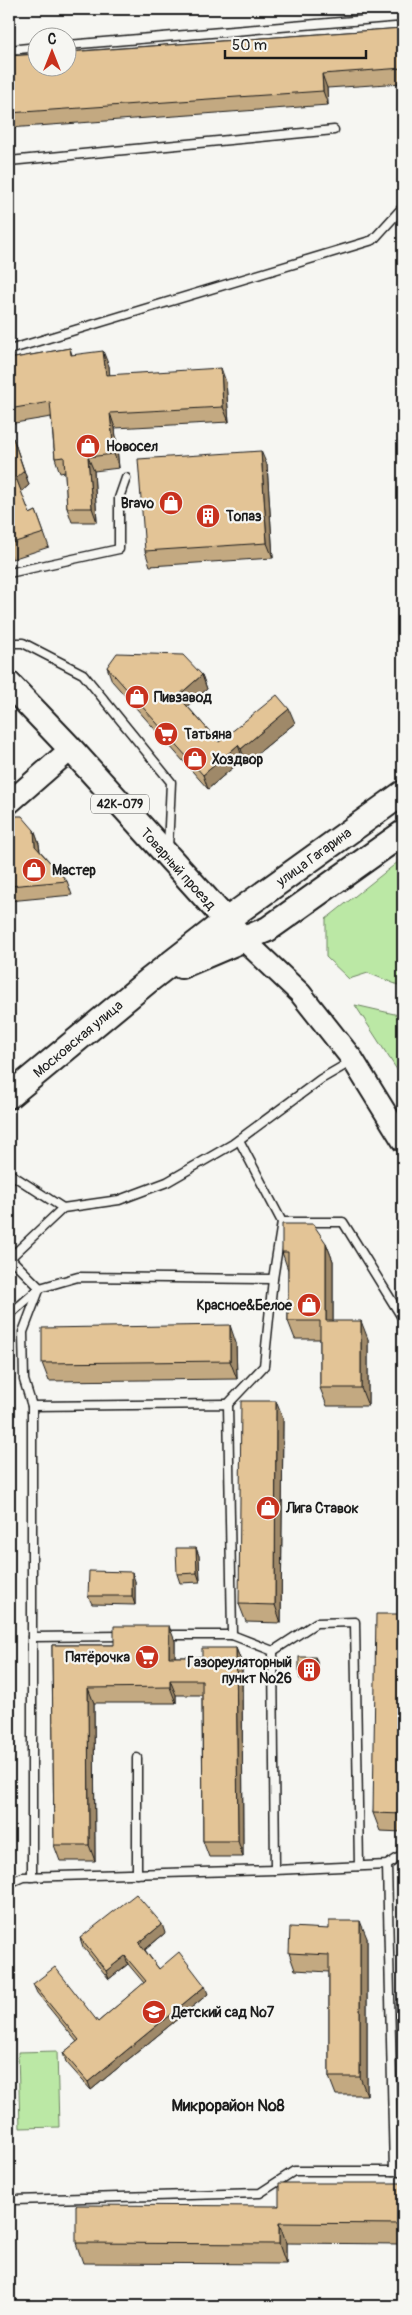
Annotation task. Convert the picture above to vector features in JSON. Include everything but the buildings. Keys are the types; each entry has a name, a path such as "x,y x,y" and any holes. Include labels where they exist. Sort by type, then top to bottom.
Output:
{"main road":[{"name":"Товарный проезд","path":"9,684 243,939"},
{"path":"9,803 71,750"},
{"name":"улица Гагарина","path":"225,921 403,793"},
{"path":"403,833 268,929 243,939 300,993 354,1060 403,1141"},
{"name":"Московская улица","path":"9,1096 148,981 225,921"},
{"name":"Московская улица","path":"148,981 243,939"}],"lane":[{"path":"78,44 400,17"},
{"path":"9,50 28,48"},
{"path":"9,161 334,130"},
{"path":"9,350 373,240 403,207"},
{"path":"9,573 119,549 119,498 126,478"},
{"path":"9,643 23,643 83,674 172,782 168,858"},
{"path":"40,1288 9,1257 62,1208 119,1200 167,1182 239,1140 321,1079 354,1060"},
{"path":"232,1635 228,1404 264,1366 273,1279 282,1222 239,1140"},
{"path":"9,1173 62,1208"},
{"path":"282,1222 343,1222 403,1319"},
{"path":"9,1315 40,1288 78,1277 273,1279"},
{"path":"32,1877 32,1406 24,1380 23,1332 40,1288"},
{"path":"32,1406 228,1404"},
{"path":"273,1651 316,1623 355,1622 359,1866"},
{"path":"152,1636 232,1635 273,1651"},
{"path":"32,1637 132,1636"},
{"path":"273,1651 275,1870"},
{"path":"137,1758 137,1874"},
{"path":"9,1884 23,1877 387,1865 403,1855"},
{"path":"387,1865 394,2171"},
{"path":"9,2192 14,2200 260,2193 294,2171 403,2171"}],"green space":[{"path":"403,858 403,987 368,973 349,979 326,957 326,919"},
{"path":"355,1005 403,1016 403,1079"},
{"path":"57,2051 59,2127 20,2128 18,2052"}],"place":[{"name":"Новосел","path":"88,446"},
{"name":"Bravo","path":"171,503"},
{"name":"Топаз","path":"208,516"},
{"name":"Пивзавод","path":"137,697"},
{"name":"Татьяна","path":"166,734"},
{"name":"Хоздвор","path":"195,759"},
{"name":"Мастер","path":"34,870"},
{"name":"Красное&Белое","path":"309,1305"},
{"name":"Лига Ставок","path":"268,1508"},
{"name":"Пятёрочка","path":"147,1657"},
{"name":"Газореуляторный пункт №26","path":"309,1670"},
{"name":"Детский сад №7","path":"154,2012"}],"district":[{"name":"Микрорайон №8","path":"228,2106"}]}
